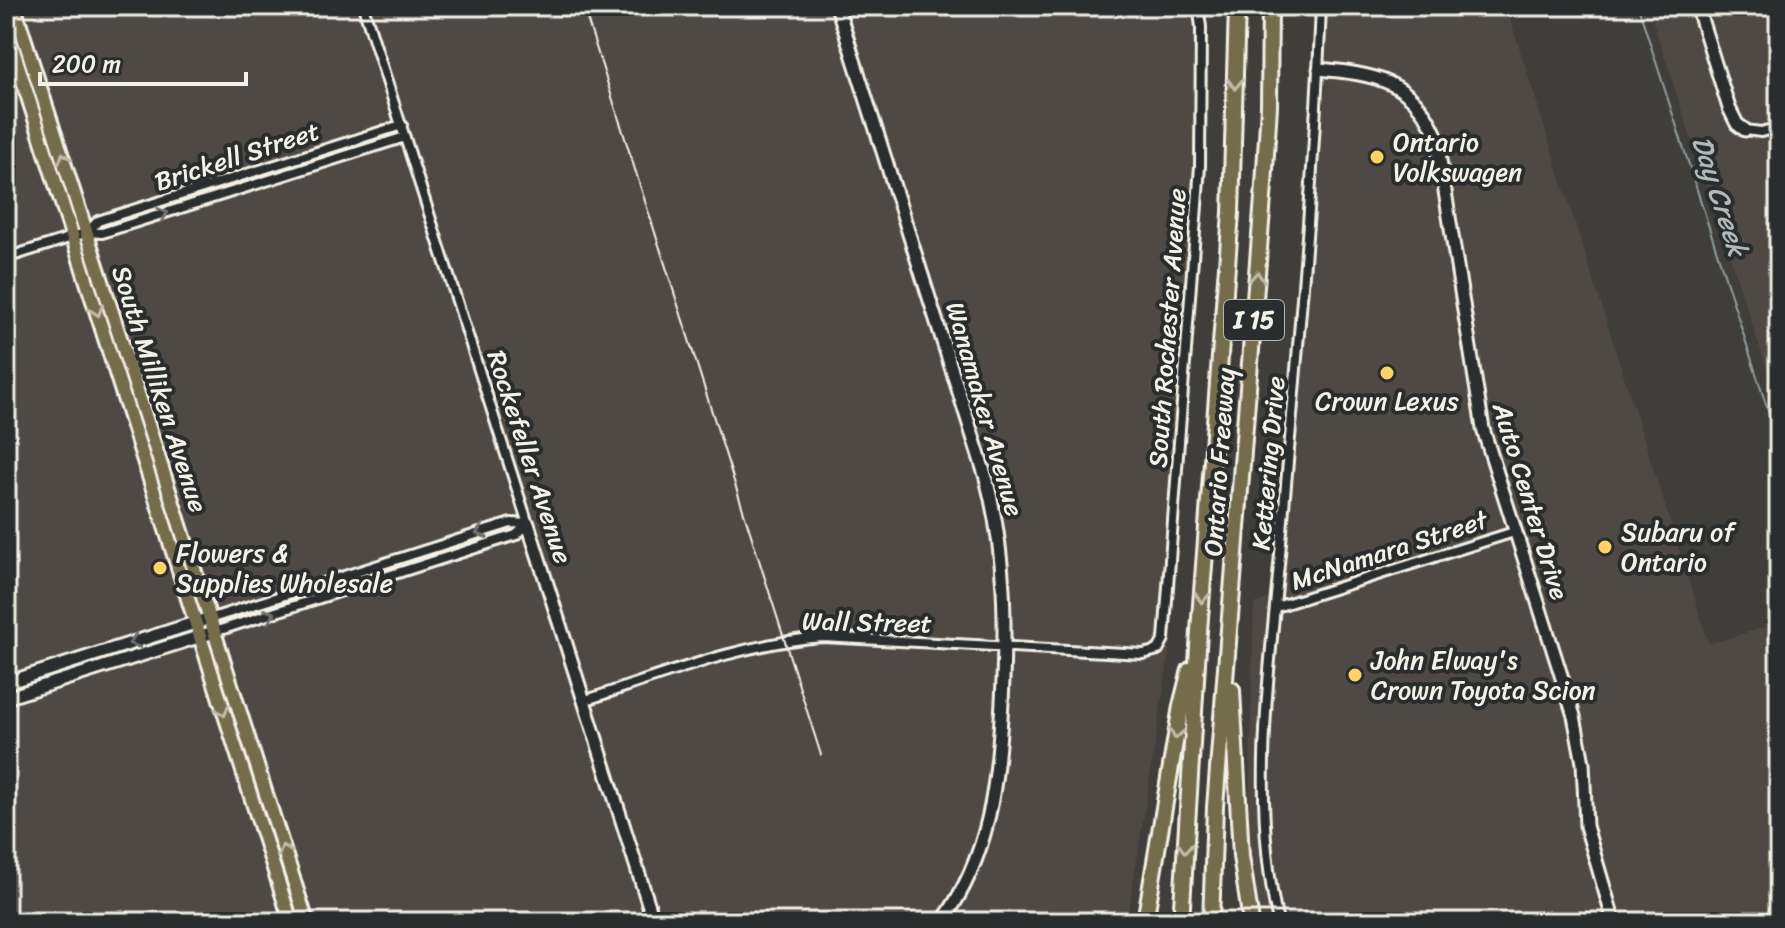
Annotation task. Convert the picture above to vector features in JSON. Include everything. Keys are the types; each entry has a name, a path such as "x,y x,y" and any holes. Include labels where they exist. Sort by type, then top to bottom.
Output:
{"highway":[{"name":"Ontario Freeway","path":"1181,922 1199,631 1231,213 1237,6"},
{"name":"Ontario Freeway","path":"1211,922 1215,807 1264,185 1270,6"},
{"path":"1145,922 1181,706 1199,631"},
{"path":"1229,634 1241,856 1251,922"}],"main road":[{"name":"South Milliken Avenue","path":"14,6 307,922"},
{"name":"South Milliken Avenue","path":"6,28 291,922"}],"street":[{"name":"Rockefeller Avenue","path":"363,6 653,919"},
{"name":"Wanamaker Avenue","path":"837,6 986,478 999,533 1005,582 1005,646 998,763 991,810 970,874 942,922"},
{"name":"South Rochester Avenue","path":"1158,650 1164,639 1200,166 1201,27 1198,6"},
{"name":"Kettering Drive","path":"1278,922 1266,851 1264,746 1311,194 1321,6"},
{"path":"1697,6 1729,108 1737,124 1745,130 1761,132 1779,127"},
{"name":"Auto Center Drive","path":"1319,69 1359,73 1395,84 1416,101 1436,135 1483,429 1574,716 1583,763 1586,826 1614,922"},
{"name":"Brickell Street","path":"88,232 98,221 402,125"},
{"name":"Brickell Street","path":"6,258 88,232 102,233 405,137"},
{"path":"6,683 511,523 528,524"},
{"path":"6,698 516,535 528,524"},
{"name":"McNamara Street","path":"1276,607 1514,532"},
{"name":"Wall Street","path":"583,701 742,651 802,638 1143,654 1158,650"},
{"path":"633,922 653,919"}],"shaded area":[{"path":"6,6 1207,6 1205,192 1171,641 1127,922 6,922"},
{"path":"1327,6 1506,6 1709,644 1779,623 1779,922 1261,922 1252,890 1248,855 1254,604 1282,594 1326,83"},
{"path":"1648,6 1779,6 1779,406"}],"waterway":[{"name":"Day Creek","path":"1638,6 1779,445"}],"railway":[{"path":"583,6 821,755"}],"place":[{"name":"Ontario Volkswagen","path":"1377,157"},
{"name":"Crown Lexus","path":"1387,373"},
{"name":"Subaru of Ontario","path":"1605,547"},
{"name":"Flowers & Supplies Wholesale","path":"160,568"},
{"name":"John Elway's Crown Toyota Scion","path":"1355,675"}]}
